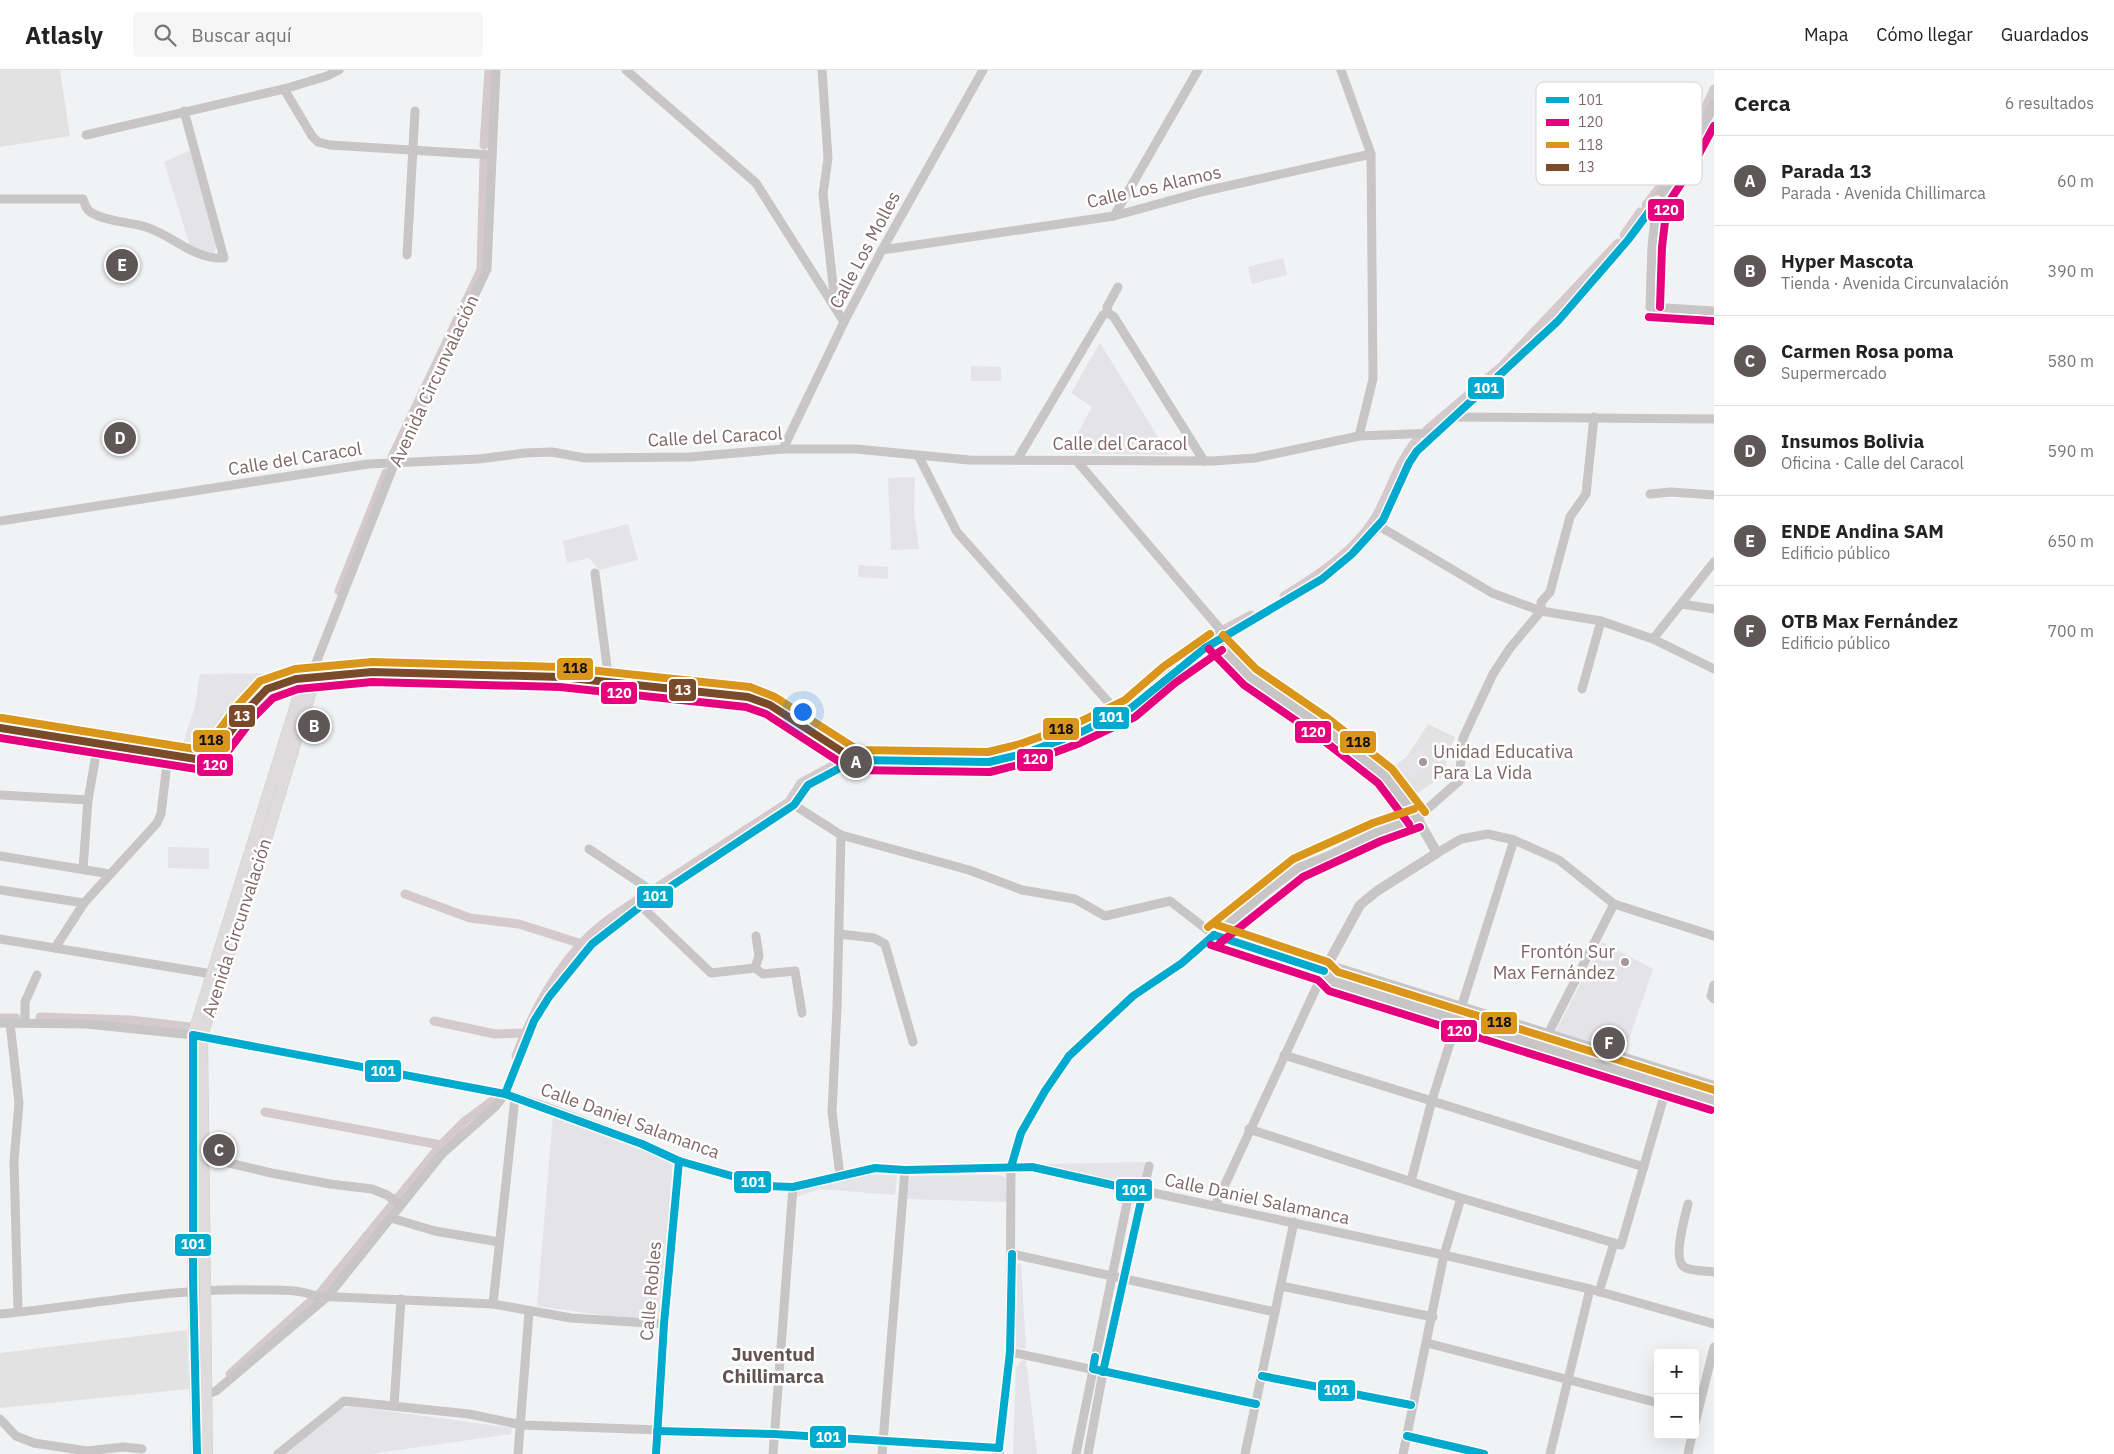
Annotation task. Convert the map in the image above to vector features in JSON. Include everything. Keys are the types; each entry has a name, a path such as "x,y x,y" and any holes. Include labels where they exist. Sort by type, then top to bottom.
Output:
{"main road":[{"path":"0,728 202,760 212,756 246,710 267,690 285,681 310,678"},
{"name":"Avenida Circunvalación","path":"207,1454 204,1157 197,1036 274,829 310,678"},
{"name":"Avenida Circunvalación","path":"197,1454 193,1291 197,1036 212,974 310,678"}],"street":[{"path":"86,135 284,89 328,76 339,70"},
{"name":"Avenida Circunvalación","path":"310,678 395,462 486,269 496,70"},
{"path":"626,70 756,183 844,322"},
{"path":"822,70 828,158 823,194 836,307"},
{"name":"Calle Los Molles","path":"783,449 844,322 882,250 984,70"},
{"path":"1114,216 1198,70"},
{"path":"1341,70 1371,154 1370,281 1373,379 1359,436"},
{"path":"284,89 302,120 318,142 330,145 491,155"},
{"path":"1702,129 1714,107"},
{"path":"406,255 415,111"},
{"path":"0,199 83,199 86,209 95,215 148,228 200,256 210,259 224,258 184,112"},
{"name":"Calle Los Alamos","path":"882,250 1114,216 1205,191 1371,154"},
{"path":"493,1304 510,1096 534,1021 548,997 592,944 641,906 794,805 808,785 855,760 989,762 1023,754 1077,734 1131,708 1169,675 1216,642 1322,579 1352,554 1378,526 1409,463 1434,433 1558,321 1628,240 1668,185"},
{"path":"1657,201 1652,246 1650,307 1714,311"},
{"path":"1118,287 1107,307 1108,313 1114,317 1204,461"},
{"path":"1017,460 1103,315 1108,313"},
{"path":"1451,417 1714,419"},
{"path":"278,1454 344,1401 469,1414 522,1425 774,1434 999,1451 1010,1352 1011,1167 1021,1133 1044,1091 1069,1056 1133,996 1182,963 1214,934 1298,868 1328,856 1377,832 1417,818 1459,781 1463,738 1492,674 1510,648 1541,611 1541,602 1550,592 1570,517 1586,494 1594,417"},
{"name":"Calle del Caracol","path":"0,521 368,464 479,459 525,453 552,452 585,458 690,457 783,449 856,449 919,457 1017,460 1204,461 1255,458 1359,436 1434,433"},
{"path":"919,457 957,532 1119,714"},
{"path":"1076,460 1226,636"},
{"path":"1650,494 1671,492 1714,495"},
{"path":"1378,526 1492,594 1541,611 1601,621 1654,639 1714,669"},
{"path":"1654,639 1714,562"},
{"path":"595,573 609,682"},
{"path":"1682,604 1714,609"},
{"path":"1582,689 1601,621"},
{"path":"1216,642 1250,677 1320,725 1385,776 1417,818 1437,853"},
{"path":"310,678 388,672 561,677 748,697 770,705 855,760"},
{"path":"83,869 88,800 98,743"},
{"path":"55,948 84,903 159,819 168,755"},
{"path":"0,795 88,800"},
{"path":"794,805 841,835 969,870 1022,890 1075,899 1105,916 1170,902 1214,934 1324,971 1337,968 1714,1086"},
{"path":"1215,1206 1324,971 1360,906 1377,891 1462,839 1488,834 1514,840 1559,860 1614,904 1714,936"},
{"path":"840,1175 832,1112 841,835"},
{"path":"1411,1181 1432,1100 1514,840"},
{"path":"590,849 658,895"},
{"path":"0,856 110,874"},
{"path":"0,890 84,903"},
{"path":"1548,1034 1614,904"},
{"path":"641,906 711,973 756,968 763,974 795,971 802,1013"},
{"path":"839,934 874,938 885,944 913,1042"},
{"path":"756,936 759,956 756,968"},
{"path":"0,939 212,974"},
{"path":"1324,971 1332,981 1714,1100"},
{"path":"25,1022 25,1002 37,975"},
{"path":"1714,985 1710,996 1714,999"},
{"name":"Calle Daniel Salamanca","path":"0,1023 87,1024 197,1036 510,1096 545,1107 642,1144 679,1161 767,1186 793,1187 875,1168 905,1170 1032,1167 1444,1255 1599,1292 1714,1324"},
{"path":"10,1023 19,1102 14,1161 18,1309"},
{"path":"1284,1055 1644,1167"},
{"path":"1249,1130 1460,1198 1621,1246 1668,1086 1667,1072"},
{"path":"206,1394 216,1391 328,1296 442,1154 494,1107 510,1096"},
{"path":"204,1157 272,1174 372,1189 388,1195 401,1205"},
{"name":"Calle Robles","path":"656,1454 664,1324 679,1161"},
{"path":"1088,1454 1123,1278 1150,1166"},
{"path":"882,1454 905,1170"},
{"path":"773,1454 793,1187"},
{"path":"1076,1454 1130,1188"},
{"path":"1403,1454 1412,1405 1433,1318 1444,1255 1460,1198"},
{"path":"1688,1204 1678,1255 1680,1264 1685,1268 1714,1272"},
{"path":"391,1218 435,1231 499,1242"},
{"path":"1245,1454 1294,1222"},
{"path":"1599,1292 1614,1243"},
{"path":"1012,1254 1275,1312"},
{"path":"1280,1286 1433,1318"},
{"path":"0,1314 205,1290 302,1291 316,1296 493,1304 523,1308 529,1312 571,1318 664,1324"},
{"path":"1550,1454 1567,1377 1590,1290"},
{"path":"394,1406 401,1299"},
{"path":"518,1454 522,1425 529,1312"},
{"path":"1427,1343 1567,1377 1654,1402"},
{"path":"1699,1409 1711,1378 1714,1347"},
{"path":"1010,1352 1256,1404"},
{"path":"1262,1376 1412,1405"},
{"path":"0,1419 16,1436 34,1443 87,1451 123,1447 142,1449"},
{"path":"1407,1436 1484,1454"},
{"path":"1688,1454 1691,1439"}],"shaded area":[{"path":"0,70 60,70 70,136 0,147"},
{"path":"190,150 217,244 214,253 209,254 190,246 164,162"},
{"path":"1283,258 1287,275 1252,284 1248,267"},
{"path":"1100,343 1169,455 1067,453 1092,407 1071,393"},
{"path":"971,366 1001,367 1001,381 971,381"},
{"path":"915,477 914,513 919,549 891,550 888,478"},
{"path":"628,524 638,560 599,570 589,558 567,563 563,541"},
{"path":"858,565 888,567 888,579 858,577"},
{"path":"276,673 233,716 208,751 199,754 181,750 195,706 200,674"},
{"name":"Unidad Educativa Para La Vida","path":"1428,724 1455,737 1447,756 1446,774 1416,794 1394,766 1406,758"},
{"path":"1424,746 1435,763 1405,782 1394,766"},
{"path":"168,847 209,848 209,869 168,868"},
{"path":"1602,942 1653,969 1624,1054 1555,1033"},
{"path":"553,1116 652,1152 673,1163 659,1319 608,1316 537,1306"},
{"path":"1145,1162 1140,1184 1046,1167 1048,1164"},
{"path":"866,1175 897,1175 895,1195 820,1189 796,1197 797,1191"},
{"path":"999,1175 1007,1178 1007,1202 907,1199 910,1176"},
{"path":"1021,1263 1026,1349 1015,1347 1017,1265"},
{"path":"187,1330 189,1389 0,1408 0,1353"},
{"path":"1026,1360 1037,1454 1013,1454 1016,1367 1021,1361"},
{"path":"351,1406 512,1428 511,1434 370,1454 283,1454 341,1409"}],"waterway":[{"path":"484,145 489,70"},
{"path":"1702,115 1714,89"},
{"path":"392,457 481,270 484,160"},
{"path":"1646,205 1662,185"},
{"path":"1624,235 1640,212"},
{"path":"1427,430 1501,367 1618,243"},
{"path":"1284,596 1334,562 1357,542 1375,518 1404,458 1417,440"},
{"path":"339,591 386,473"},
{"path":"1225,629 1251,615"},
{"path":"1121,706 1131,700 1171,664 1215,635"},
{"path":"855,752 985,756 1025,746 1108,713"},
{"path":"659,886 789,802 801,783 843,760"},
{"path":"516,1056 529,1024 547,991 578,947 619,912 650,892"},
{"path":"405,894 470,918 519,924 582,944"},
{"path":"40,1017 130,1020 190,1027"},
{"path":"0,1018 16,1018"},
{"path":"434,1021 495,1034 525,1033"},
{"path":"230,1374 321,1292 441,1145 465,1121 492,1101"},
{"path":"265,1112 441,1145"}],"transit line":[{"name":"120","path":"1702,148 1714,126"},
{"name":"120","path":"1660,307 1662,247 1667,205 1680,185"},
{"name":"101","path":"505,1094 534,1021 549,997 592,944 641,906 794,805 808,785 855,760 989,762 1023,754 1077,734 1131,708 1205,648 1322,579 1352,554 1383,520 1409,463 1417,451 1558,321 1628,240 1657,201"},
{"name":"120","path":"1649,317 1713,321"},
{"name":"118","path":"2,718 201,750 206,748 238,705 260,681 295,669 372,662 561,667 750,687 775,697 858,750 988,752 1020,744 1073,725 1125,700 1163,667 1210,634"},
{"name":"118","path":"1223,635 1256,669 1326,717 1392,769 1425,812"},
{"name":"120","path":"1209,649 1244,685 1314,733 1378,783 1409,824"},
{"name":"120","path":"0,738 203,770 219,763 254,717 273,698 298,689 372,682 560,687 746,707 766,714 852,770 990,772 1026,763 1080,743 1135,717 1175,683 1222,650"},
{"name":"13","path":"0,728 202,760 212,756 246,711 267,689 296,679 372,672 561,677 748,697 770,705 855,760"},
{"name":"118","path":"1208,927 1293,859 1373,823 1414,809"},
{"name":"120","path":"1220,943 1303,877 1381,841 1420,827"},
{"name":"118","path":"1217,925 1328,962 1338,972 1714,1090"},
{"name":"101","path":"1214,935 1324,971"},
{"name":"101","path":"1011,1167 1021,1133 1045,1091 1069,1056 1133,996 1182,963 1214,935"},
{"name":"120","path":"1211,945 1318,980 1329,991 1711,1110"},
{"name":"101","path":"193,1035 505,1094 642,1144 679,1161 767,1186 793,1187 875,1168 905,1170 1032,1167 1143,1192 1103,1372"},
{"name":"101","path":"193,1035 193,1277 197,1454"},
{"name":"101","path":"656,1454 664,1324 679,1161"},
{"name":"101","path":"999,1448 1010,1352 1012,1254"},
{"name":"101","path":"1095,1357 1093,1369 1256,1404"},
{"name":"101","path":"1262,1376 1411,1405"},
{"name":"101","path":"657,1431 774,1434 999,1448"},
{"name":"101","path":"1407,1436 1484,1454"}],"place":[{"name":"ENDE Andina SAM","path":"122,265"},
{"name":"Insumos Bolivia","path":"120,438"},
{"name":"Hyper Mascota","path":"314,726"},
{"name":"Parada 13","path":"856,762"},
{"name":"Unidad Educativa Para La Vida","path":"1423,762"},
{"name":"Frontón Sur Max Fernández","path":"1625,962"},
{"name":"OTB Max Fernández","path":"1609,1043"},
{"name":"Carmen Rosa poma","path":"219,1150"}],"district":[{"name":"Juventud Chillimarca","path":"773,1365"}]}
